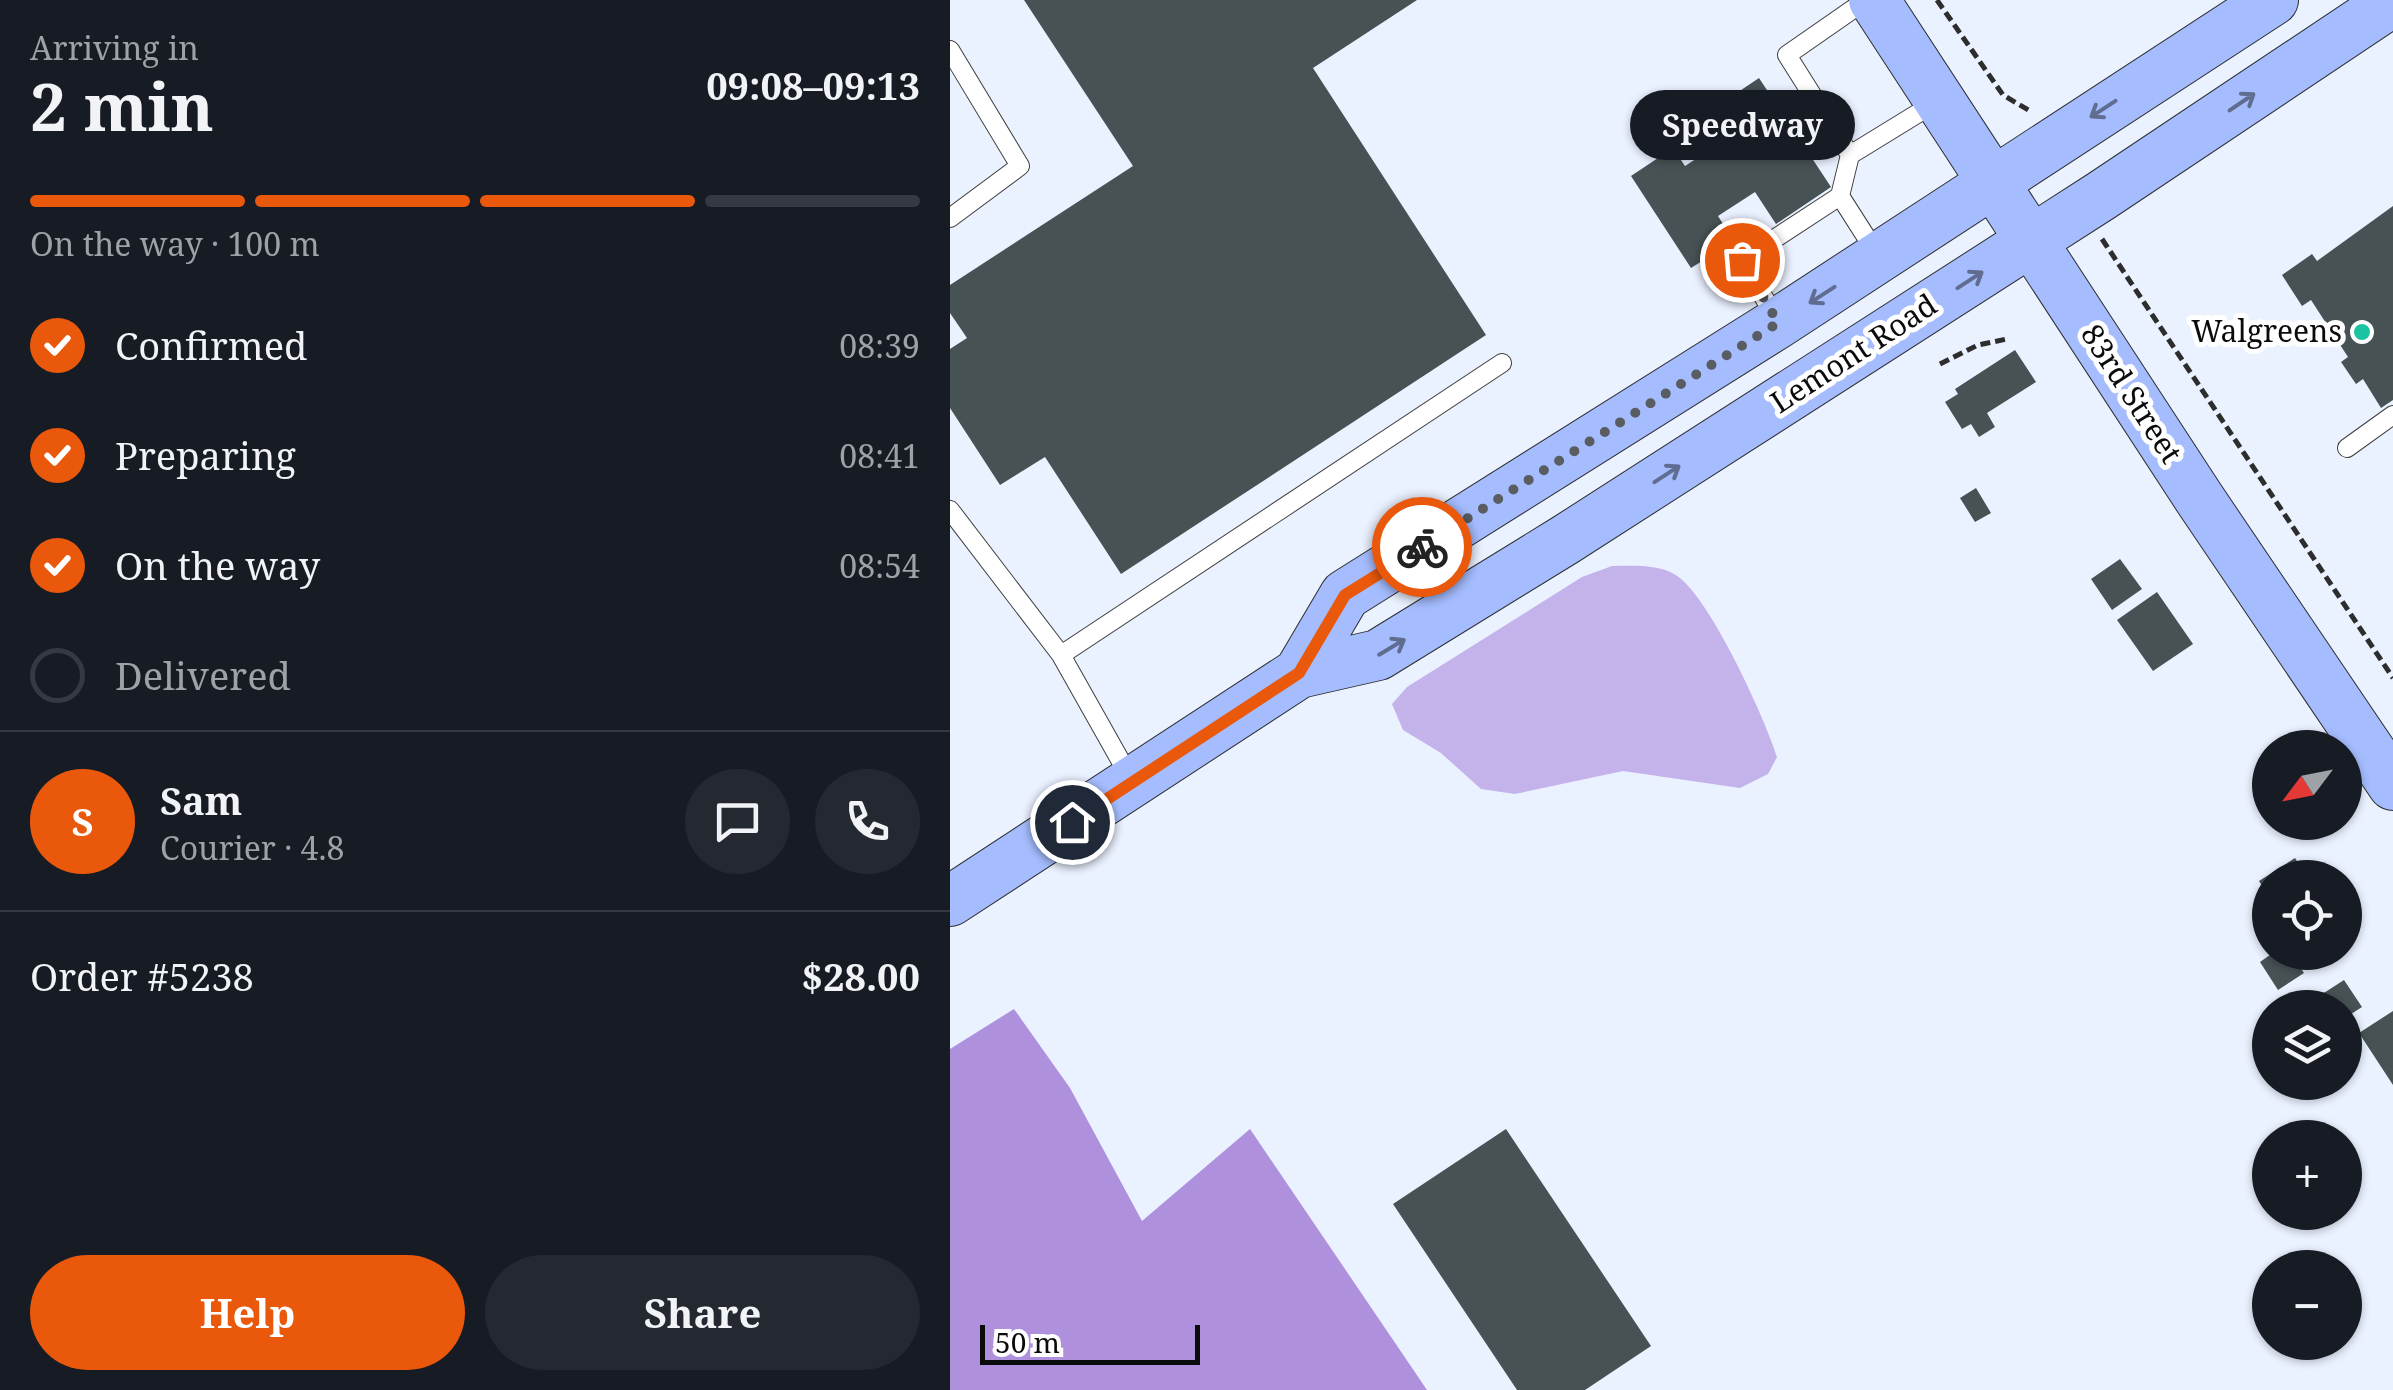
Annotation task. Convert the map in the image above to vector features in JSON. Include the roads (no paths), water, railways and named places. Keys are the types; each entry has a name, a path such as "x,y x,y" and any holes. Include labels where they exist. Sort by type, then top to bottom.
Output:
{"main road":[{"name":"83rd Street","path":"1874,0 1992,184 2393,785"},
{"name":"Lemont Road","path":"1299,673 1345,595 1778,323 2273,0"},
{"name":"Lemont Road","path":"950,901 1299,673 1378,656 2031,241 2393,1"}],"lane":[{"path":"1850,154 1787,54 1866,0"},
{"path":"950,50 1020,166 950,218"},
{"path":"1778,323 1742,260 1840,196 1850,154 1938,100"},
{"path":"1840,196 1879,257"},
{"path":"1061,654 1502,363"},
{"path":"2346,448 2393,415"},
{"path":"950,510 1061,654 1132,782"}],"place":[{"name":"Speedway","path":"1742,260"},
{"name":"Walgreens","path":"2362,332"}]}
